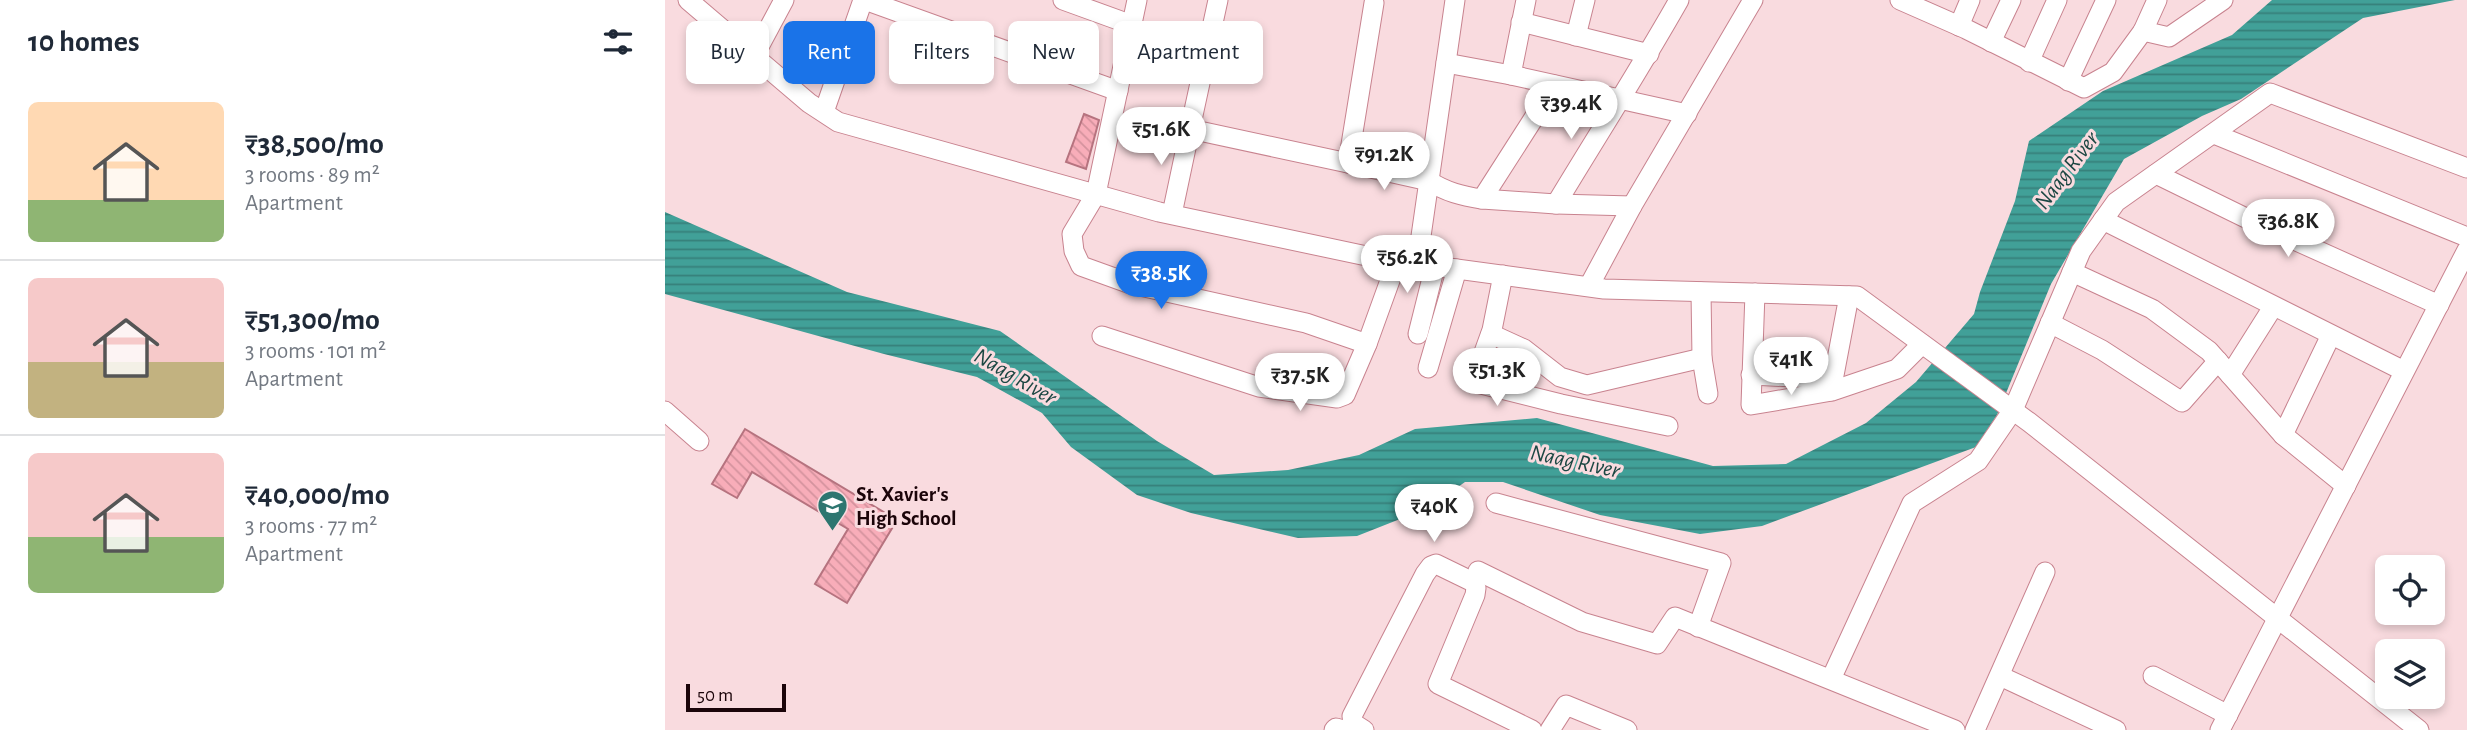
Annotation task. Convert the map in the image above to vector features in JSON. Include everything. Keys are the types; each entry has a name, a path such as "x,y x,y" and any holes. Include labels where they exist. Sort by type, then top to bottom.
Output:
{"street":[{"path":"688,0 713,21"},
{"path":"769,29 785,0"},
{"path":"824,112 864,0 1118,91"},
{"path":"1133,21 1137,0"},
{"path":"1172,214 1218,0"},
{"path":"1418,334 1426,265 1429,181 1455,0"},
{"path":"1511,75 1526,0"},
{"path":"1576,36 1585,0"},
{"path":"1556,204 1619,98 1649,54 1679,0"},
{"path":"1589,286 1632,206 1753,0"},
{"path":"1901,0 1933,7 1959,26 2084,88 2113,72 2143,32 2157,0"},
{"path":"1959,26 1970,0"},
{"path":"1991,42 2011,0"},
{"path":"2029,62 2057,0"},
{"path":"2068,81 2106,0"},
{"path":"2143,32 2169,37 2206,7 2223,0"},
{"path":"1070,1 1122,21"},
{"path":"1348,163 1371,1"},
{"path":"1521,22 1649,54"},
{"path":"1446,63 1687,114"},
{"path":"769,69 809,103 838,122 1172,214 1397,261 1604,289 1857,296 2013,410 2412,728"},
{"path":"1119,84 1096,194 1072,234 1074,251 1081,267 1131,284 1306,323 1367,344"},
{"path":"1482,199 1555,85"},
{"path":"1831,679 1912,502 1978,461 2013,410 2081,251 2116,202 2270,93 2467,168"},
{"path":"1190,129 1429,181 1458,195 1556,204 1632,206"},
{"path":"2214,134 2467,237"},
{"path":"2157,174 2252,221 2439,304"},
{"path":"2103,220 2404,371"},
{"path":"2153,676 2224,722 2467,250"},
{"path":"1102,335 1259,387 1336,398 1345,395 1397,261"},
{"path":"1427,368 1457,269"},
{"path":"2072,272 2152,309 2209,351 2283,435 2346,486"},
{"path":"1503,275 1491,334 1473,380 1561,404 1668,426"},
{"path":"1701,292 1702,358 1707,394"},
{"path":"1755,293 1751,405 1898,369 1925,346"},
{"path":"1832,385 1849,296"},
{"path":"2050,323 2102,350 2182,401 2224,368 2273,307"},
{"path":"1491,334 1524,349 1560,377 1587,385 1702,358"},
{"path":"2283,435 2331,335"},
{"path":"1751,375 1832,385"},
{"path":"665,411 699,441"},
{"path":"1496,503 1721,563 1698,627"},
{"path":"1364,730 1353,723 1352,716 1425,574 1436,564 1473,582 1476,588 1438,684 1524,728"},
{"path":"1478,570 1582,622 1657,643 1675,617 1955,730"},
{"path":"1975,730 2045,572"},
{"path":"2000,676 2116,730"},
{"path":"1551,730 1566,705 1627,730"},
{"path":"1333,730 1343,730"}],"water":[{"name":"Naag River","path":"2272,0 2455,0 2363,18 2241,99 2202,116 2124,159 2051,284 1997,415 1976,447 1762,526 1700,534 1600,515 1503,482 1465,482 1428,508 1357,536 1298,538 1191,513 1137,495 1071,447 1042,413 977,377 665,294 665,212 847,292 1000,331 1157,441 1214,475 1288,470 1359,455 1415,429 1537,418 1713,466 1786,464 1866,423 1916,382 1974,314 2015,201 2029,141 2103,91 2232,35"}],"building":[{"path":"1084,114 1099,120 1086,169 1066,162"},
{"path":"745,429 897,520 847,603 815,584 848,529 752,472 737,498 712,484"}],"place":[{"name":"St. Xavier's High School","path":"833,533"}]}
